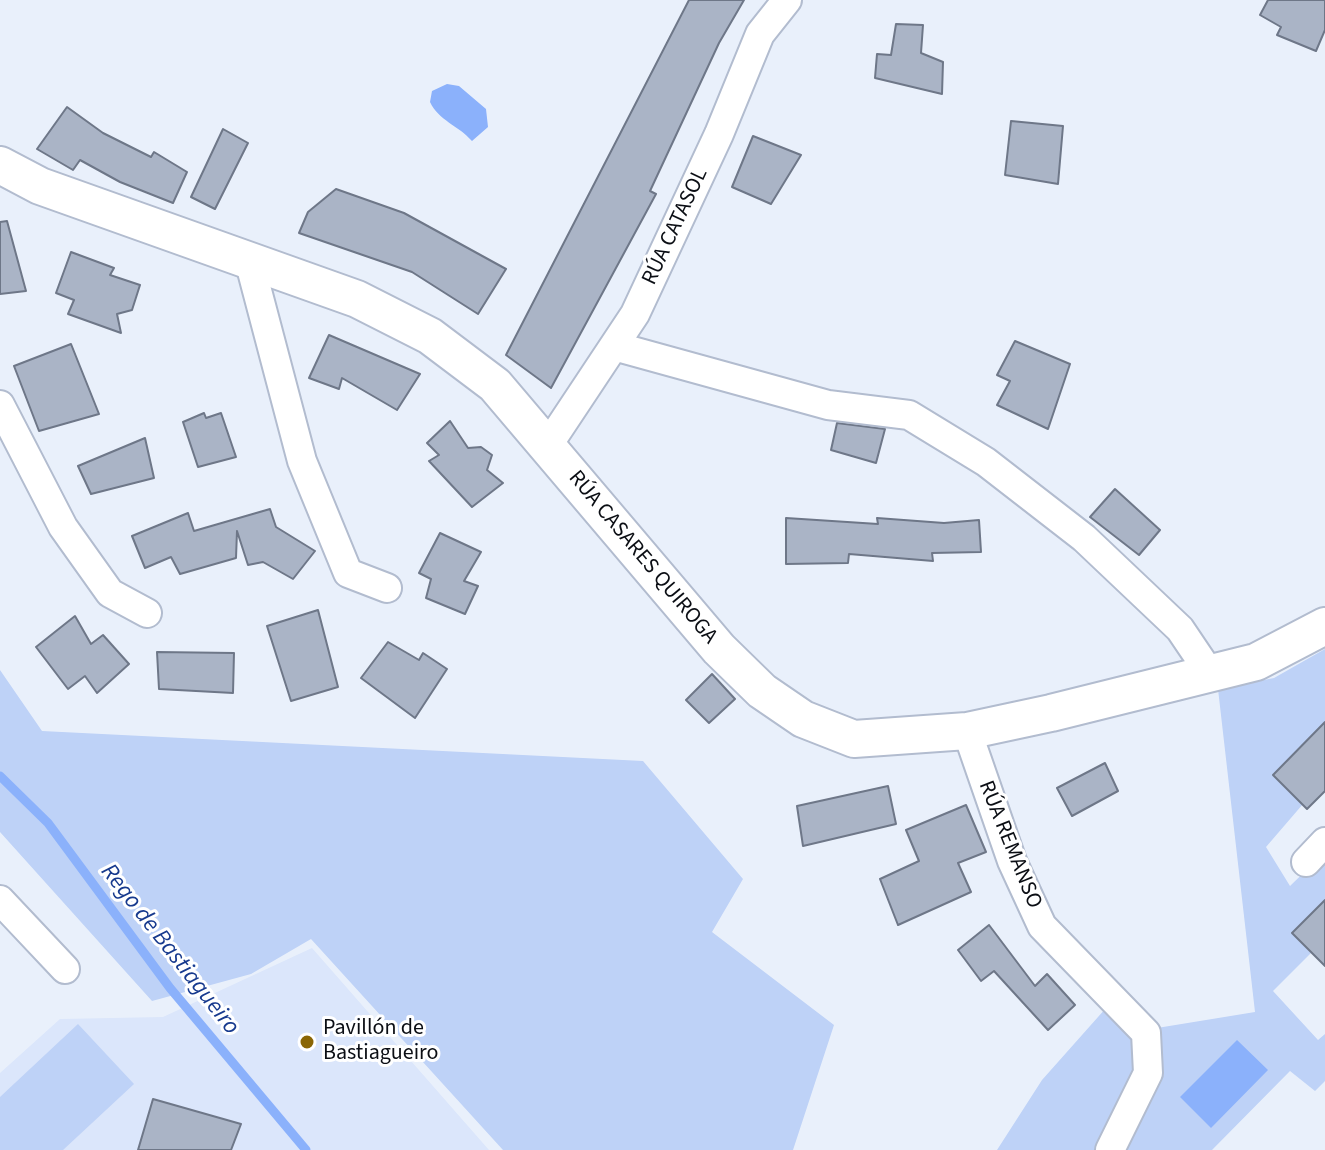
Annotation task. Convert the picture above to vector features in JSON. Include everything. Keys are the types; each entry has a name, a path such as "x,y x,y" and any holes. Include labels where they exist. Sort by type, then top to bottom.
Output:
{"street":[{"name":"RÚA CATASOL","path":"548,445 635,314 713,148 760,34 787,0"},
{"name":"RÚA CASARES QUIROGA","path":"0,165 40,186 357,299 430,336 495,385 719,649 762,691 803,719 854,739 967,731 1211,675 1256,662 1325,626"},
{"path":"249,260 302,461 348,573 387,588"},
{"path":"614,346 659,355 828,405 909,415 986,462 1084,538 1180,629 1211,675"},
{"path":"0,405 63,527 110,593 147,613"},
{"name":"RÚA REMANSO","path":"967,731 1012,861 1042,926 1146,1033 1148,1073 1110,1150"},
{"path":"0,900 65,969"}],"shaded area":[{"path":"1325,649 1325,722 1273,775 1303,804 1266,847 1290,886 1325,852 1325,900 1292,933 1311,953 1273,991 1318,1040 1325,1034 1325,1081 1315,1091 1290,1071 1212,1150 1121,1150 1157,1028 1255,1012 1218,689 1274,678"},
{"path":"0,670 42,731 643,761 743,879 712,932 834,1025 793,1150 503,1150 311,939 251,974 152,1001 0,832"},
{"path":"312,948 489,1150 0,1150 0,1073 60,1019 163,1017"},
{"path":"1106,1008 1133,1039 1138,1068 1098,1150 997,1150 1042,1080"},
{"path":"78,1024 134,1084 63,1150 0,1150 0,1097"}],"water":[{"path":"447,84 459,86 486,109 488,127 472,141 438,114 430,102 432,91"},
{"path":"1237,1040 1268,1070 1211,1128 1180,1097"}],"building":[{"path":"689,0 744,0 719,43 650,191 656,194 551,388 506,355"},
{"path":"1268,0 1325,0 1325,30 1316,51 1277,35 1281,27 1260,15"},
{"path":"896,24 923,25 921,53 943,62 942,94 875,78 877,54 891,55"},
{"path":"67,107 103,133 151,157 154,152 187,172 173,203 120,182 80,160 73,170 37,149"},
{"path":"1011,121 1063,126 1058,184 1005,175"},
{"path":"223,129 248,143 215,209 191,197"},
{"path":"753,136 801,155 771,204 732,187"},
{"path":"336,189 404,213 506,269 478,314 412,272 299,233 308,212"},
{"path":"7,221 26,291 0,294 0,222"},
{"path":"71,252 114,268 110,275 140,285 132,310 117,314 121,333 68,314 74,300 56,293"},
{"path":"329,335 420,374 397,410 342,378 339,389 309,378"},
{"path":"1015,341 1070,364 1048,429 997,405 1010,381 997,375"},
{"path":"71,344 99,414 39,431 14,366"},
{"path":"204,413 206,418 221,413 236,457 198,467 183,422"},
{"path":"450,421 468,448 481,447 492,455 487,470 503,483 472,507 429,461 439,455 427,443"},
{"path":"837,423 885,429 876,463 831,450"},
{"path":"145,438 154,478 91,494 78,466"},
{"path":"1115,489 1160,530 1139,555 1090,517"},
{"path":"270,509 276,527 315,551 293,579 263,562 248,565 237,531 236,558 180,574 171,557 145,568 132,536 188,513 194,531"},
{"path":"786,518 878,524 877,518 944,523 979,520 981,552 932,553 933,561 849,554 848,563 786,564"},
{"path":"440,533 481,552 464,581 478,586 465,614 426,598 431,579 419,573"},
{"path":"318,610 338,687 291,701 267,626"},
{"path":"75,616 91,644 103,635 129,664 97,693 85,676 68,689 36,647"},
{"path":"388,642 419,660 423,653 447,669 415,718 361,678"},
{"path":"157,652 234,653 233,693 159,689"},
{"path":"712,674 735,699 709,723 686,700"},
{"path":"1325,722 1325,791 1307,809 1273,775"},
{"path":"1105,763 1118,791 1072,816 1057,788"},
{"path":"888,786 896,824 803,846 797,806"},
{"path":"966,805 986,852 958,863 971,892 898,925 880,879 919,861 906,830"},
{"path":"1325,900 1325,966 1292,933"},
{"path":"989,925 1035,986 1047,974 1075,1005 1048,1030 994,971 981,981 958,950"},
{"path":"153,1099 241,1124 231,1150 138,1150"}],"waterway":[{"name":"Rego de Bastiagueiro","path":"0,776 48,823 170,988 306,1150"}],"place":[{"name":"Pavillón de Bastiagueiro","path":"307,1042"}]}
